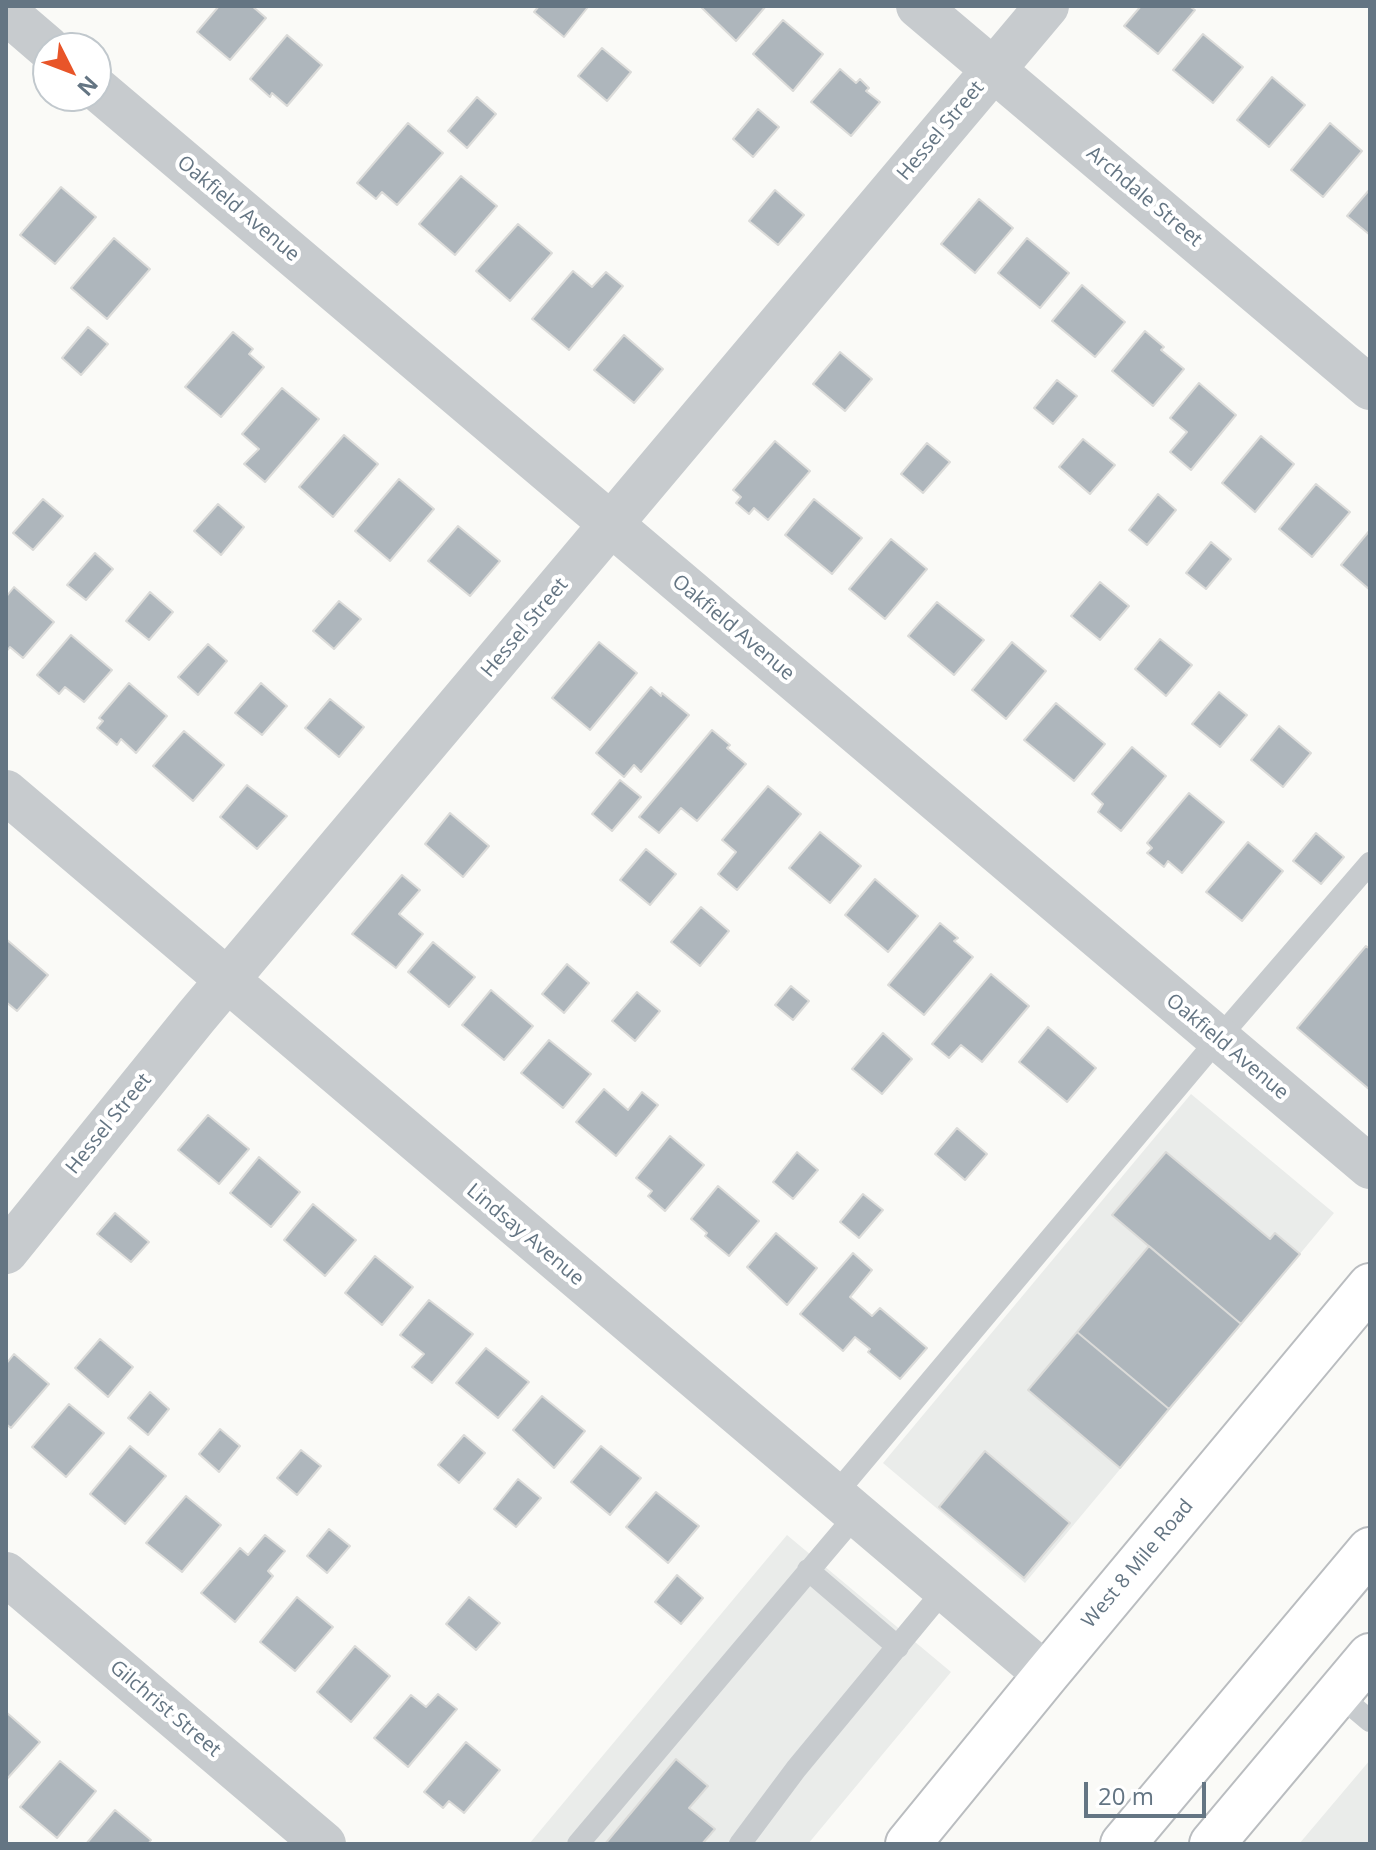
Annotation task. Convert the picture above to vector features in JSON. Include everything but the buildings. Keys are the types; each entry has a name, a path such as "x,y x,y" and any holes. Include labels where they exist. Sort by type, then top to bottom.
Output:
{"highway":[{"name":"West 8 Mile Road","path":"908,1844 1370,1286"},
{"path":"1123,1844 1370,1550"},
{"path":"1212,1844 1354,1708 1370,1656"}],"street":[{"name":"Archdale Street","path":"918,6 1370,388"},
{"name":"Hessel Street","path":"6,1252 227,981 1047,6"},
{"path":"6,12 32,34"},
{"name":"Oakfield Avenue","path":"112,102 1370,1167"},
{"name":"Lindsay Avenue","path":"6,792 1046,1675"},
{"name":"Gilchrist Street","path":"6,1574 324,1844"}],"lane":[{"path":"578,1844 808,1570 844,1506 1218,1039 1370,863"},
{"path":"808,1570 898,1647"},
{"path":"740,1844 796,1769 944,1590"}],"shaded area":[{"path":"1191,1094 1334,1213 1025,1583 883,1463"},
{"path":"787,1535 951,1672 808,1844 529,1844"},
{"path":"1370,1760 1370,1844 1299,1844"}]}
